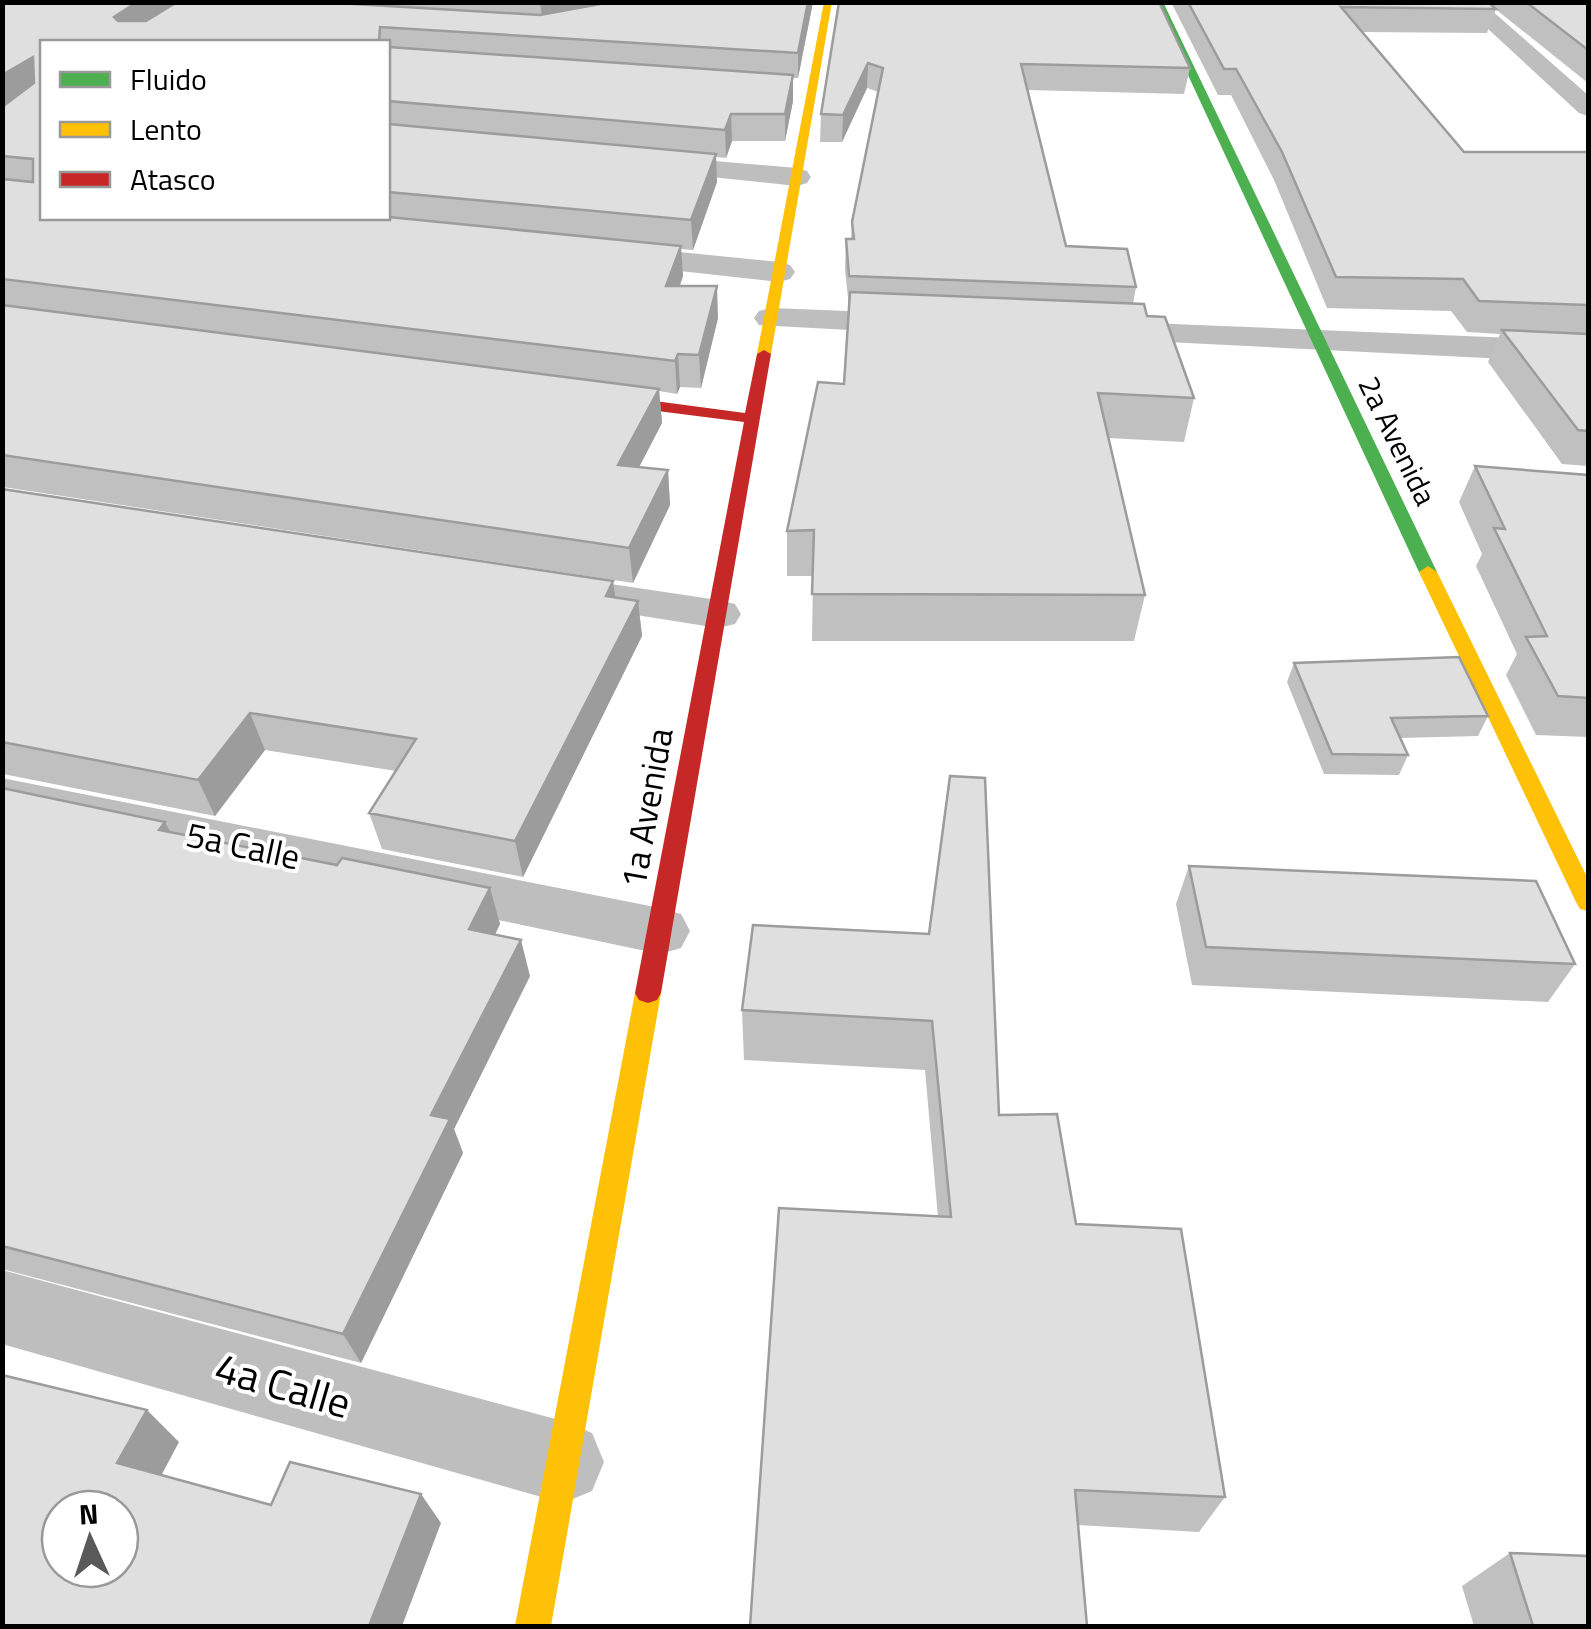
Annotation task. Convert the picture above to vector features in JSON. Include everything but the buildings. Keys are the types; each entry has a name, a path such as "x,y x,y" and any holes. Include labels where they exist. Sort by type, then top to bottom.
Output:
{"street":[{"name":"1a Avenida","path":"533,1626 797,177 803,90 828,2"},
{"name":"2a Avenida","path":"1158,2 1314,340 1588,902"},
{"path":"1469,2 1588,108"},
{"path":"1564,85 1588,98"},
{"path":"621,161 797,177"},
{"path":"582,253 780,272"},
{"path":"771,318 965,326"},
{"path":"1062,330 1588,352"},
{"path":"555,393 753,419"},
{"path":"524,585 718,614"},
{"name":"5a Calle","path":"2,797 660,931"},
{"name":"4a Calle","path":"2,1306 563,1462"}],"traffic: fast":[{"path":"1158,2 1428,572"}],"traffic: slow":[{"path":"764,354 828,2"},
{"path":"1428,572 1588,902"},
{"path":"533,1626 648,993"}],"traffic: jam":[{"path":"648,993 764,354"},
{"path":"587,397 753,419"}]}
